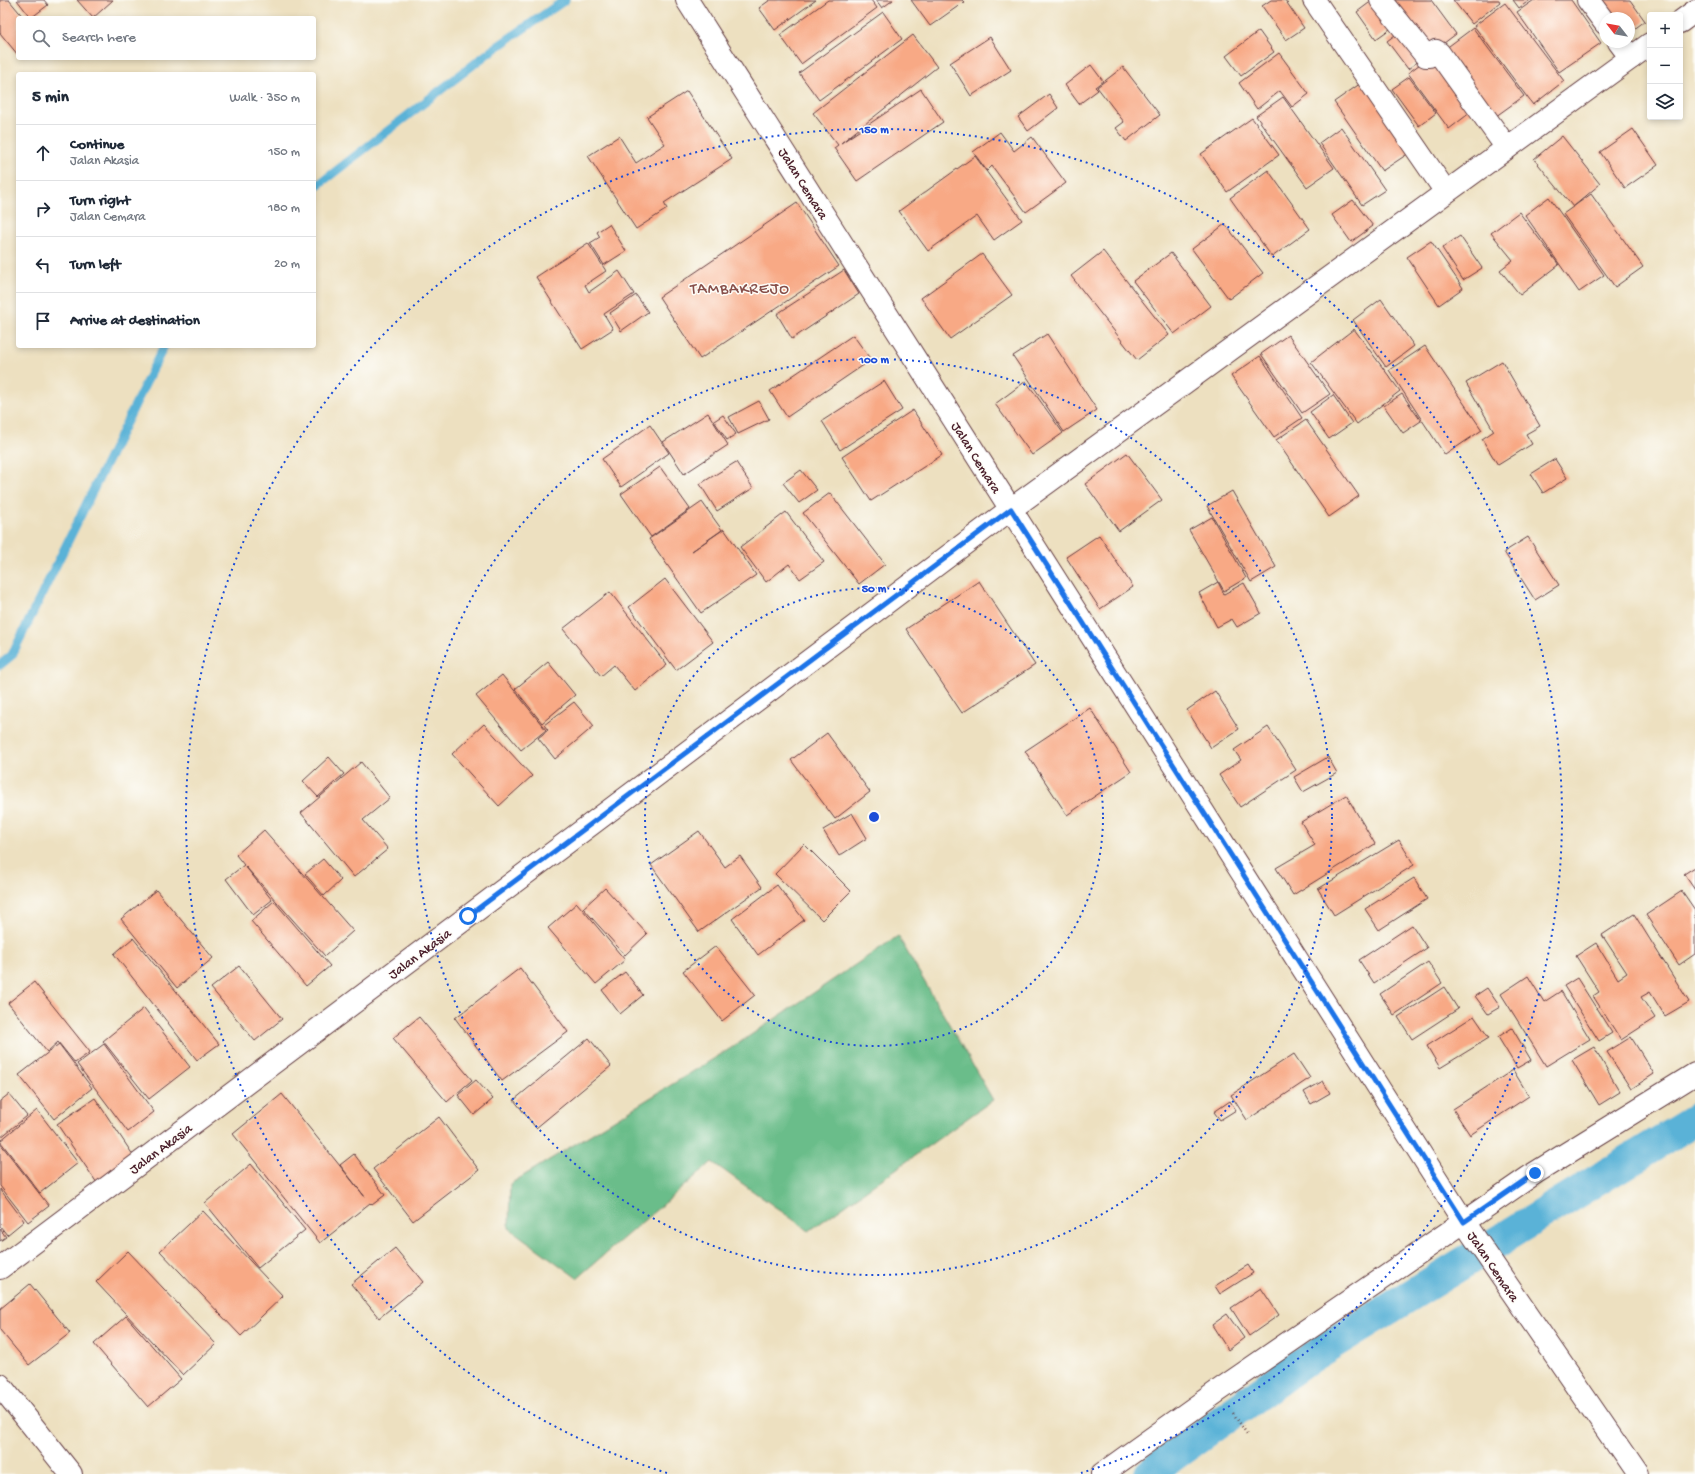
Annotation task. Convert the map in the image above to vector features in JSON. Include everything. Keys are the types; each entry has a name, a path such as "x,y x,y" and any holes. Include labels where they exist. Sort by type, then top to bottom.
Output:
{"street":[{"name":"Jalan Cemara","path":"688,0 1469,1229 1637,1474"},
{"path":"1314,0 1446,192"},
{"path":"1381,0 1426,56 1429,56 1434,52 1439,53 1507,148"},
{"path":"1588,0 1599,15"},
{"path":"1683,20 1695,11"},
{"name":"Jalan Akasia","path":"0,1268 1011,509 1507,148 1625,50 1647,45"},
{"path":"1102,1474 1218,1391 1469,1229 1535,1173 1695,1074"},
{"path":"0,1385 72,1474"}],"path":[{"path":"1240,1423 1247,1434"}],"green space":[{"path":"898,936 993,1100 809,1231 712,1162 577,1278 509,1228 510,1184 736,1045"}],"building":[{"path":"0,0 9,0 22,16 16,16 16,53 0,33"},
{"path":"17,0 44,0 48,5 34,16 29,16"},
{"path":"77,0 113,0 95,16 91,16"},
{"path":"770,0 816,0 775,30 759,8"},
{"path":"828,0 871,0 877,8 801,64 780,35"},
{"path":"876,0 893,0 882,8"},
{"path":"911,0 962,0 964,2 930,26"},
{"path":"1271,0 1285,0 1304,28 1286,40 1262,6"},
{"path":"1373,0 1397,24 1376,39 1357,12"},
{"path":"1387,0 1431,0 1456,34 1427,56"},
{"path":"1453,0 1499,0 1500,2 1472,24"},
{"path":"1513,0 1530,0 1519,8"},
{"path":"1534,0 1571,0 1599,40 1599,44 1559,72 1517,12"},
{"path":"1594,0 1630,0 1645,21 1635,28 1635,12 1603,12"},
{"path":"1505,3 1564,81 1533,105 1474,26"},
{"path":"883,12 902,39 819,100 799,73"},
{"path":"1473,28 1524,96 1492,119 1441,52"},
{"path":"1403,29 1425,56 1408,69 1387,41"},
{"path":"1259,31 1274,52 1241,76 1226,56"},
{"path":"913,35 937,67 841,143 921,89 943,122 857,181 834,148 838,145 813,113"},
{"path":"990,37 1011,70 971,96 950,63"},
{"path":"1279,53 1309,94 1292,107 1280,91 1257,109 1239,83"},
{"path":"1435,53 1475,109 1449,129 1408,73"},
{"path":"1091,65 1103,81 1095,87 1098,90 1079,104 1065,85"},
{"path":"1123,67 1160,115 1126,141 1116,128 1124,122 1097,87"},
{"path":"1409,77 1436,113 1419,126 1392,89"},
{"path":"1364,81 1412,151 1382,171 1334,102"},
{"path":"687,91 732,159 664,203 667,209 636,229 588,156 619,136 636,163 665,144 647,117"},
{"path":"1049,94 1058,108 1028,131 1018,117"},
{"path":"1283,97 1334,168 1307,187 1256,116"},
{"path":"1252,118 1279,155 1227,192 1201,154"},
{"path":"1341,127 1385,190 1362,205 1319,143"},
{"path":"1633,129 1658,165 1625,188 1600,152"},
{"path":"1000,132 1014,151 1032,137 1066,183 1026,212 992,166 987,171 973,152"},
{"path":"1562,136 1600,184 1573,207 1534,159"},
{"path":"975,156 1022,220 994,240 977,216 928,251 899,211"},
{"path":"1268,170 1310,229 1272,257 1230,198"},
{"path":"1591,194 1643,267 1615,287 1563,214"},
{"path":"1549,197 1604,275 1579,292 1525,215"},
{"path":"1353,200 1373,226 1351,242 1332,215"},
{"path":"797,203 839,266 700,359 659,297"},
{"path":"1519,212 1559,265 1520,295 1500,270 1513,260 1491,233"},
{"path":"609,224 626,251 604,265 590,243 600,237 597,232"},
{"path":"1225,224 1263,273 1229,299 1192,249"},
{"path":"1460,236 1482,268 1463,280 1442,248"},
{"path":"1431,241 1463,288 1439,305 1407,257"},
{"path":"588,243 606,271 585,285 589,292 619,271 634,294 604,314 613,329 582,349 536,277"},
{"path":"1103,251 1169,335 1137,360 1071,276"},
{"path":"1171,253 1211,306 1174,334 1133,281"},
{"path":"982,254 1012,295 950,339 921,298"},
{"path":"844,270 859,294 792,339 777,314"},
{"path":"636,295 648,312 621,331 610,313"},
{"path":"1381,299 1414,346 1386,367 1353,320"},
{"path":"1354,329 1400,391 1357,424 1311,362"},
{"path":"1047,334 1097,410 1064,432 1013,356"},
{"path":"853,335 871,360 787,417 770,391"},
{"path":"1288,335 1330,394 1302,413 1261,354"},
{"path":"1425,346 1482,430 1445,455 1389,370"},
{"path":"1260,356 1302,418 1274,437 1231,376"},
{"path":"1502,361 1540,426 1526,434 1532,444 1498,465 1482,439 1494,431 1466,383"},
{"path":"884,381 902,410 840,450 822,421"},
{"path":"1026,381 1063,433 1032,455 995,404"},
{"path":"1402,394 1421,421 1403,433 1384,406"},
{"path":"1333,395 1352,423 1329,439 1310,412"},
{"path":"759,401 769,419 738,434 729,417"},
{"path":"913,410 942,455 871,501 842,457"},
{"path":"708,413 728,445 684,474 663,442"},
{"path":"723,415 736,434 727,440 714,421"},
{"path":"1306,420 1359,496 1329,517 1276,440"},
{"path":"650,425 669,453 621,487 602,459"},
{"path":"1127,453 1162,500 1119,531 1085,484"},
{"path":"1555,459 1567,478 1543,493 1531,474"},
{"path":"736,462 753,488 717,511 700,484"},
{"path":"660,467 690,509 651,537 621,494"},
{"path":"801,470 817,490 799,503 783,483"},
{"path":"1232,491 1276,567 1251,582 1207,506"},
{"path":"830,493 885,564 859,584 803,513"},
{"path":"702,502 722,530 692,551 724,529 756,575 701,613 649,539"},
{"path":"786,512 824,562 800,579 789,564 766,582 740,547"},
{"path":"1212,517 1246,578 1224,591 1189,530"},
{"path":"1099,535 1133,587 1100,609 1066,557"},
{"path":"1528,537 1559,585 1535,600 1504,552"},
{"path":"665,579 713,642 676,670 629,607"},
{"path":"979,581 1035,665 962,713 906,629"},
{"path":"1218,582 1224,594 1244,583 1261,613 1237,627 1232,619 1217,627 1199,593"},
{"path":"610,592 667,665 635,691 614,665 601,676 563,629"},
{"path":"548,662 575,695 542,723 515,689"},
{"path":"502,675 546,730 521,750 476,696"},
{"path":"1215,691 1239,729 1211,748 1187,710"},
{"path":"574,702 594,726 555,759 538,738 548,730 544,725"},
{"path":"1090,708 1131,772 1067,815 1025,751"},
{"path":"484,724 532,776 499,806 452,754"},
{"path":"1268,727 1296,770 1240,807 1219,775 1241,760 1234,750"},
{"path":"827,733 870,792 835,819 791,760"},
{"path":"329,757 344,774 318,797 303,781"},
{"path":"1328,757 1337,773 1303,792 1294,777"},
{"path":"361,762 390,798 363,820 388,849 354,877 301,813"},
{"path":"1346,795 1375,844 1293,895 1276,868 1315,845 1301,822"},
{"path":"852,813 867,838 839,856 823,830"},
{"path":"264,830 353,931 325,956 245,866 272,900 253,915 226,879 244,865 236,855"},
{"path":"699,831 725,867 740,856 762,887 699,932 651,865"},
{"path":"1399,840 1414,865 1334,915 1318,889"},
{"path":"804,844 851,891 822,920 775,874"},
{"path":"323,859 341,880 324,896 305,874"},
{"path":"1695,867 1695,890 1684,874"},
{"path":"1414,878 1427,899 1379,930 1365,909"},
{"path":"777,885 804,920 758,955 732,919"},
{"path":"605,888 647,934 625,955 583,908"},
{"path":"156,890 213,958 177,988 121,919"},
{"path":"1682,891 1695,910 1695,954 1679,965 1646,915"},
{"path":"274,901 330,966 306,986 251,921"},
{"path":"577,903 625,960 596,984 548,928"},
{"path":"1634,914 1689,1002 1665,1016 1650,992 1641,997 1655,1018 1621,1040 1593,996 1599,992 1576,956 1596,943 1618,979 1627,973 1602,935"},
{"path":"1412,925 1427,948 1374,983 1359,960"},
{"path":"133,938 219,1044 197,1060 114,954"},
{"path":"716,946 755,995 722,1021 683,971"},
{"path":"1428,962 1442,983 1394,1015 1380,994"},
{"path":"239,966 282,1019 255,1041 211,988"},
{"path":"520,968 568,1032 502,1081 455,1018"},
{"path":"625,972 643,995 620,1014 602,990"},
{"path":"1528,976 1544,1002 1561,991 1590,1039 1546,1066 1501,994"},
{"path":"1577,978 1612,1033 1599,1041 1564,986"},
{"path":"34,982 90,1052 75,1063 58,1042 47,1052 8,1003"},
{"path":"1444,987 1458,1009 1412,1039 1398,1017"},
{"path":"1487,988 1500,1007 1488,1014 1475,996"},
{"path":"144,1008 190,1067 149,1099 103,1041"},
{"path":"1474,1016 1489,1038 1440,1068 1427,1046"},
{"path":"419,1017 472,1080 447,1102 393,1038"},
{"path":"1512,1028 1531,1060 1517,1068 1498,1037"},
{"path":"1631,1037 1654,1074 1631,1089 1607,1052"},
{"path":"589,1038 611,1066 536,1128 514,1100"},
{"path":"59,1044 92,1088 54,1119 19,1075"},
{"path":"104,1044 154,1112 128,1132 77,1064"},
{"path":"1594,1047 1620,1092 1599,1105 1572,1060"},
{"path":"1294,1054 1310,1078 1247,1120 1231,1095"},
{"path":"1513,1070 1529,1096 1470,1135 1453,1109"},
{"path":"476,1080 493,1099 474,1115 458,1095"},
{"path":"1323,1081 1330,1093 1311,1104 1304,1092"},
{"path":"9,1094 27,1116 0,1138 0,1101"},
{"path":"282,1094 365,1197 340,1165 354,1154 385,1195 372,1205 370,1203 320,1243 233,1134"},
{"path":"95,1098 135,1158 97,1183 57,1124"},
{"path":"1230,1101 1236,1110 1220,1120 1214,1112"},
{"path":"37,1110 78,1163 40,1193 0,1141"},
{"path":"439,1117 479,1170 413,1221 373,1169"},
{"path":"0,1143 49,1206 28,1222 0,1186"},
{"path":"251,1164 305,1230 258,1268 205,1203"},
{"path":"0,1189 24,1221 7,1235 0,1226"},
{"path":"203,1211 283,1296 241,1336 160,1251"},
{"path":"0,1229 6,1237 0,1241"},
{"path":"395,1248 423,1282 379,1318 351,1284"},
{"path":"128,1251 216,1344 183,1375 96,1282"},
{"path":"1248,1265 1253,1273 1220,1294 1215,1286"},
{"path":"30,1284 70,1333 29,1365 0,1330 0,1309"},
{"path":"1261,1288 1279,1315 1249,1336 1231,1308"},
{"path":"1227,1314 1244,1338 1228,1350 1212,1325"},
{"path":"126,1316 181,1379 148,1407 94,1344"}],"waterway":[{"path":"316,186 491,51 565,0"},
{"path":"0,665 12,655 163,348"},
{"path":"1150,1474 1171,1457 1309,1358 1695,1120"}],"district":[{"name":"TAMBAKREJO","path":"740,287"}],"route":[{"path":"468,916 1011,509 1464,1222 1535,1173"}]}
